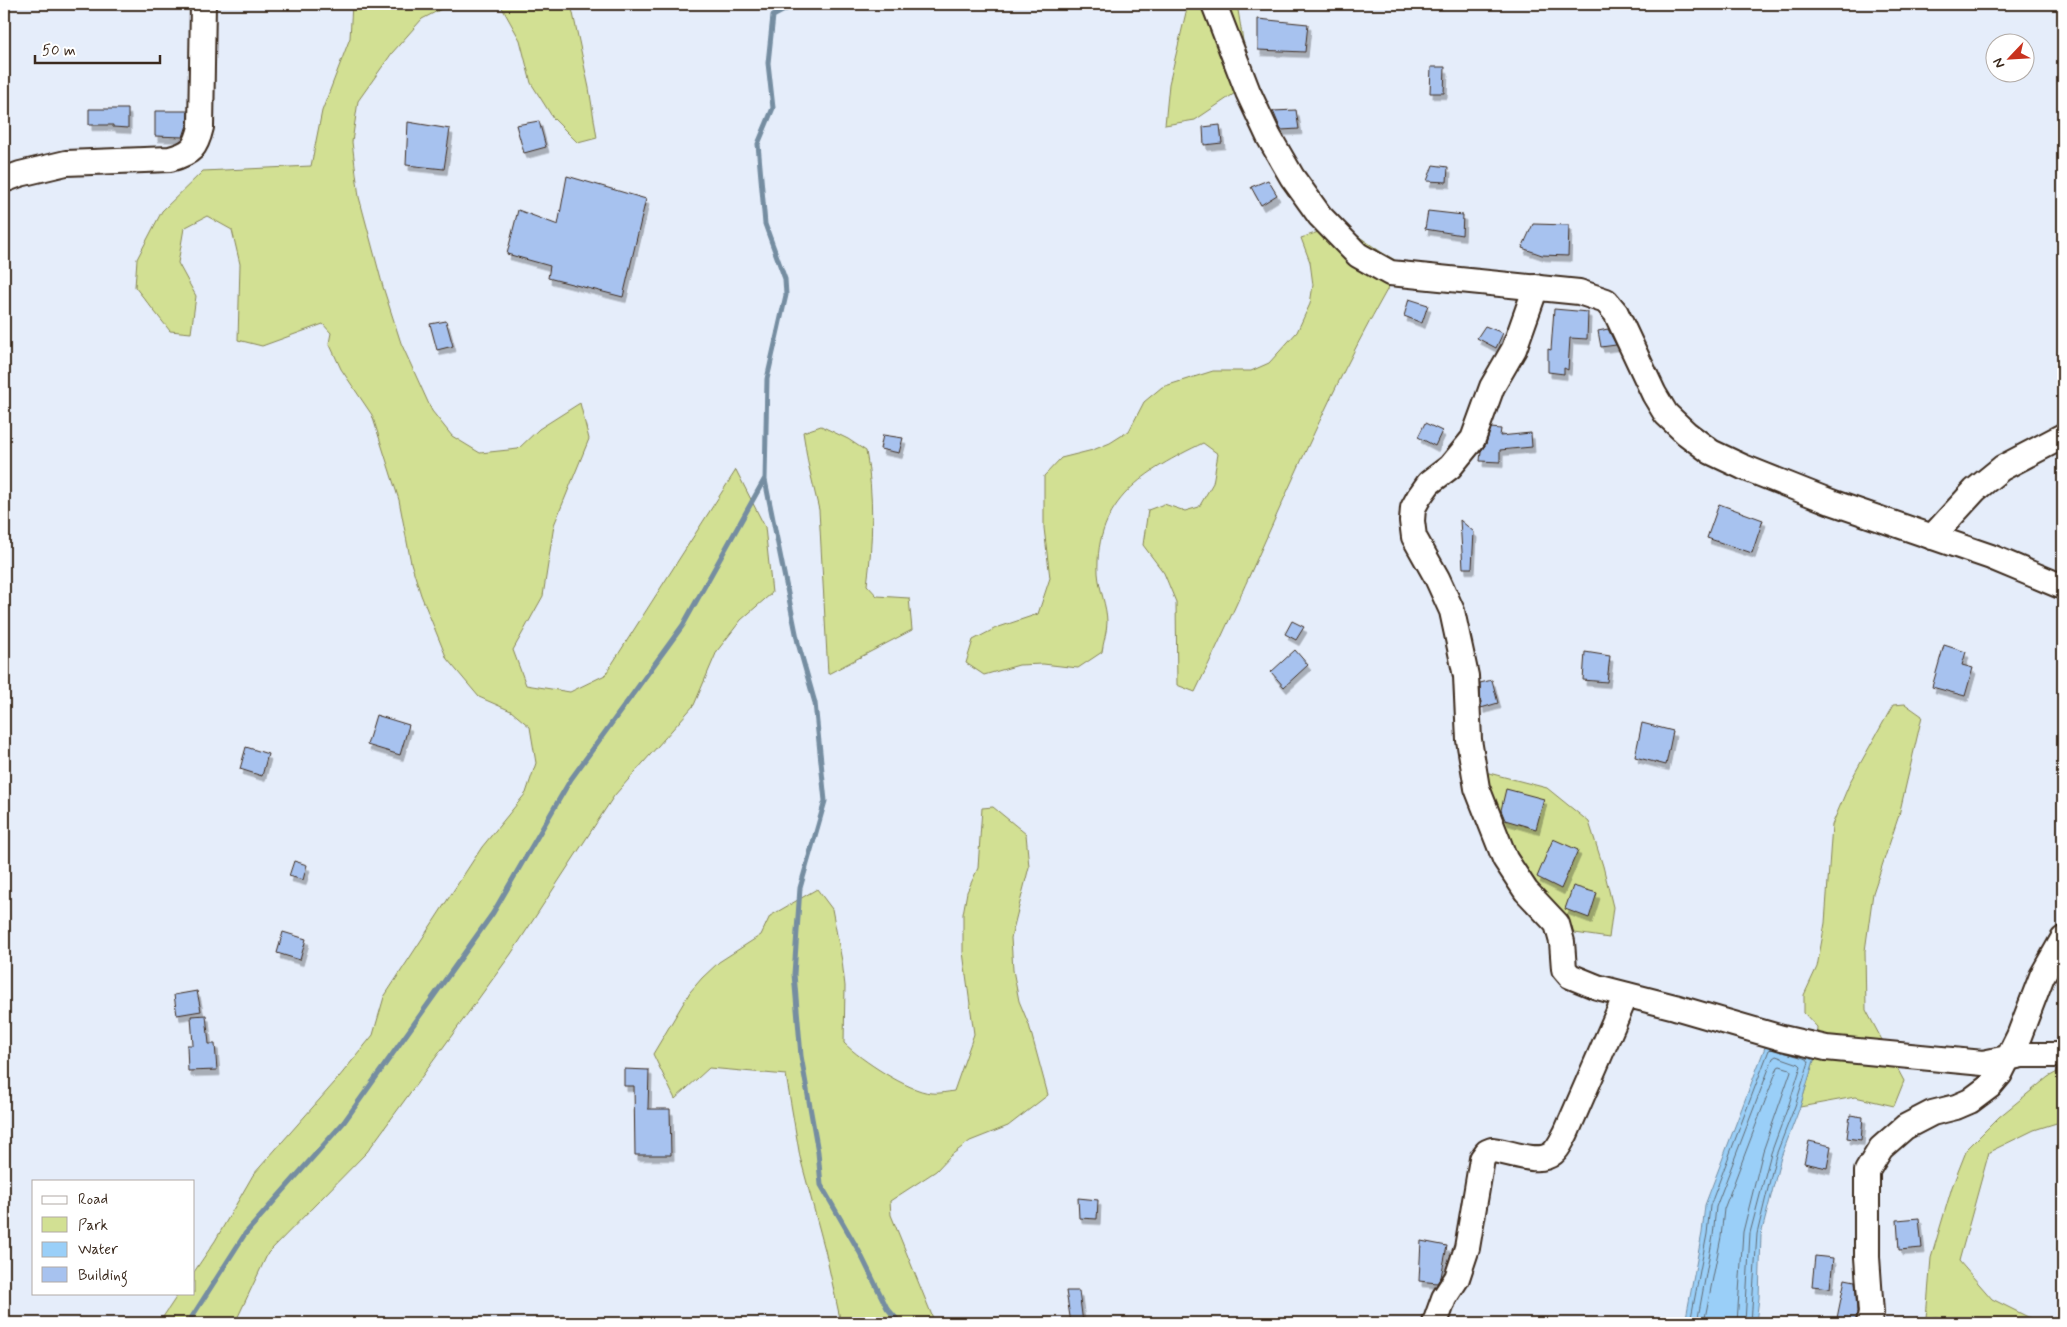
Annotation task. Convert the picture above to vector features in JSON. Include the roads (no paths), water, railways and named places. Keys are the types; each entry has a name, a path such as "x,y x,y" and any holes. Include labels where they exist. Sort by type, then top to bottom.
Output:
{"street":[{"path":"4,180 20,174 66,163 170,159 186,155 197,143 201,126 203,4"},
{"path":"1214,4 1248,92 1269,137 1292,177 1320,216 1358,256 1390,272 1579,292 1606,301 1616,314 1654,394 1666,414 1710,452 1831,502 1991,557 2063,587"},
{"path":"1536,287 1514,349 1492,386 1473,439 1450,467 1429,483 1419,496 1413,508 1412,521 1414,536 1437,578 1452,611 1466,676 1469,740 1477,788 1505,859 1526,891 1557,924 1562,942 1564,969 1570,976 1597,987 1675,1006 1782,1038 1826,1048 1983,1064 2022,1055 2063,1055"},
{"path":"1932,537 1975,490 2002,468 2063,436"},
{"path":"1869,1323 1871,1313 1867,1257 1868,1171 1882,1148 1905,1127 1932,1113 1956,1107 1970,1101 1990,1086 2000,1074 2019,1036 2042,976 2063,939"},
{"path":"1435,1323 1444,1298 1457,1278 1467,1248 1482,1159 1487,1152 1492,1150 1533,1158 1548,1157 1555,1151 1566,1133 1626,995"}],"water":[{"path":"1767,1042 1815,1057 1800,1107 1781,1157 1761,1235 1759,1298 1756,1323 1685,1323 1702,1233 1705,1205"}],"waterway":[{"path":"796,4 773,16 768,63 773,108 758,144 765,224 785,279 786,295 767,379 765,480 798,643 815,703 825,801 800,888 794,974 801,1056 818,1152 821,1185 860,1253 887,1308 900,1323"},
{"path":"188,1323 245,1234 344,1122 493,913 571,779 683,625 764,480"}]}
